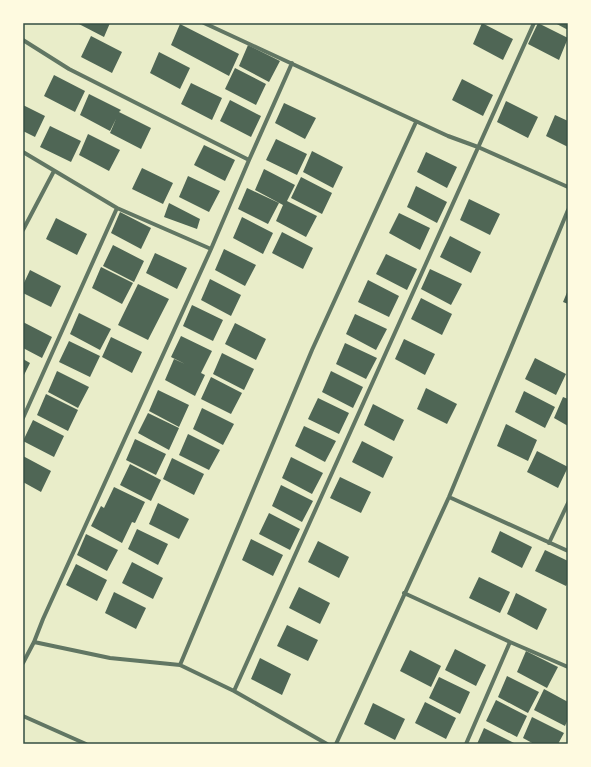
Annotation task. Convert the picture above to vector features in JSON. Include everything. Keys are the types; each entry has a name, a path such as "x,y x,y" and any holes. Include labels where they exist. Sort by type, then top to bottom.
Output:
{"street":[{"path":"204,23 416,122 478,147 568,187"},
{"path":"234,691 534,23"},
{"path":"23,40 69,69 249,160"},
{"path":"23,663 34,642 43,619 211,248 292,63"},
{"path":"180,665 312,350 416,122"},
{"path":"23,152 117,208 211,248"},
{"path":"23,230 54,171"},
{"path":"23,418 117,208"},
{"path":"336,744 404,593 449,498 568,210"},
{"path":"449,498 568,551"},
{"path":"549,543 568,503"},
{"path":"404,593 568,667"},
{"path":"34,642 110,658 180,665 234,691 327,744"},
{"path":"466,744 510,642"},
{"path":"23,716 86,744"}],"building":[{"path":"77,23 110,23 104,37"},
{"path":"482,23 513,39 503,60 473,44"},
{"path":"538,23 568,38 559,60 528,44"},
{"path":"555,23 568,23 568,30"},
{"path":"180,24 239,54 229,76 171,45"},
{"path":"91,36 122,52 112,73 81,57"},
{"path":"248,45 280,61 269,82 239,66"},
{"path":"159,52 190,68 180,89 150,73"},
{"path":"235,68 266,84 256,105 225,89"},
{"path":"54,75 85,91 75,112 44,96"},
{"path":"462,79 493,95 483,116 452,100"},
{"path":"191,83 222,98 212,120 181,104"},
{"path":"89,94 121,110 119,112 151,128 141,149 110,133 116,119 110,131 80,115"},
{"path":"230,100 261,116 251,137 220,121"},
{"path":"506,101 538,117 528,138 497,122"},
{"path":"284,103 316,118 305,139 275,123"},
{"path":"23,105 45,116 35,137 23,131"},
{"path":"555,115 568,121 568,147 546,136"},
{"path":"50,126 81,141 71,162 40,147"},
{"path":"88,134 120,150 109,171 79,155"},
{"path":"276,139 307,154 297,175 266,160"},
{"path":"204,145 235,160 225,181 194,165"},
{"path":"312,151 343,167 333,188 303,172"},
{"path":"426,152 457,167 447,188 417,172"},
{"path":"142,168 173,183 163,204 132,189"},
{"path":"264,169 295,185 287,201 317,216 306,237 276,221 283,205 255,190"},
{"path":"188,176 220,191 209,212 179,197"},
{"path":"301,177 332,193 322,214 291,198"},
{"path":"416,186 447,202 437,223 407,207"},
{"path":"247,188 279,203 268,224 238,209"},
{"path":"469,199 500,214 490,235 460,220"},
{"path":"169,203 200,219 197,229 164,217"},
{"path":"120,212 151,228 141,249 111,233"},
{"path":"399,213 430,228 420,250 389,233"},
{"path":"242,217 273,233 263,254 233,238"},
{"path":"56,218 87,234 77,255 46,239"},
{"path":"282,232 313,248 303,269 272,253"},
{"path":"450,236 481,252 471,273 440,257"},
{"path":"113,245 144,261 134,282 103,266"},
{"path":"224,249 256,265 245,286 215,270"},
{"path":"155,253 187,268 177,289 146,273"},
{"path":"386,254 417,269 407,290 376,274"},
{"path":"101,267 133,283 122,304 92,288"},
{"path":"430,269 462,284 451,305 421,289"},
{"path":"30,270 61,286 51,307 23,293 23,285"},
{"path":"210,279 241,295 231,316 201,300"},
{"path":"368,280 399,296 389,317 358,302"},
{"path":"138,284 169,299 148,340 118,325"},
{"path":"568,290 568,304 563,302"},
{"path":"421,298 452,314 442,335 411,319"},
{"path":"192,305 223,320 213,341 183,326"},
{"path":"79,313 111,329 100,350 70,334"},
{"path":"355,314 387,329 376,350 346,334"},
{"path":"23,322 52,337 42,358 23,348"},
{"path":"235,323 266,339 256,360 225,344"},
{"path":"181,336 212,351 201,373 205,375 195,396 165,380 174,359 185,364 171,357"},
{"path":"111,337 142,352 132,373 102,357"},
{"path":"404,339 435,354 425,375 395,359"},
{"path":"69,341 100,356 90,377 59,362"},
{"path":"345,343 377,358 366,379 336,364"},
{"path":"222,353 254,369 244,390 213,374"},
{"path":"535,358 566,374 556,395 525,379"},
{"path":"23,359 30,363 23,377"},
{"path":"57,371 89,387 78,408 48,392"},
{"path":"331,371 363,387 353,408 322,392"},
{"path":"211,377 242,393 231,414 201,399"},
{"path":"426,388 457,404 447,424 417,409"},
{"path":"158,390 189,405 179,427 149,411"},
{"path":"524,391 555,407 545,428 515,412"},
{"path":"46,394 78,410 68,431 37,415"},
{"path":"563,397 568,399 568,426 554,418"},
{"path":"318,398 349,413 339,434 308,419"},
{"path":"373,404 404,420 394,441 364,425"},
{"path":"202,408 234,424 223,445 193,429"},
{"path":"148,413 179,428 169,450 138,433"},
{"path":"33,420 64,436 54,457 23,441"},
{"path":"506,424 537,440 528,461 497,446"},
{"path":"304,426 336,441 325,462 295,446"},
{"path":"188,434 220,450 209,470 179,455"},
{"path":"135,439 166,454 156,475 126,460"},
{"path":"362,441 393,457 383,478 352,462"},
{"path":"537,451 568,467 558,488 527,472"},
{"path":"23,456 51,471 41,492 23,482"},
{"path":"291,457 323,473 312,494 282,478"},
{"path":"172,458 204,474 194,495 163,479"},
{"path":"130,464 161,480 151,501 120,485"},
{"path":"340,477 371,492 361,513 330,498"},
{"path":"281,485 313,501 302,522 272,506"},
{"path":"114,487 145,502 135,523 132,522 122,543 91,526 101,506 104,508"},
{"path":"158,503 189,519 179,539 149,524"},
{"path":"269,513 300,529 290,550 259,534"},
{"path":"137,529 168,544 158,565 128,549"},
{"path":"500,531 532,547 522,568 491,552"},
{"path":"86,534 118,550 107,571 77,555"},
{"path":"251,539 283,555 273,576 242,560"},
{"path":"318,541 349,557 339,578 308,562"},
{"path":"545,550 568,561 568,582 566,586 535,571"},
{"path":"132,562 163,578 153,599 122,583"},
{"path":"76,564 107,580 97,601 66,585"},
{"path":"479,577 510,592 500,613 469,598"},
{"path":"299,587 330,603 320,624 289,608"},
{"path":"114,592 146,608 136,629 105,613"},
{"path":"516,593 547,609 537,630 507,614"},
{"path":"287,625 318,640 308,661 277,646"},
{"path":"455,649 486,665 476,686 445,670"},
{"path":"410,650 441,666 431,687 400,671"},
{"path":"526,651 558,667 547,688 517,672"},
{"path":"260,658 291,674 282,695 251,679"},
{"path":"507,676 539,692 528,713 498,697"},
{"path":"439,677 470,692 460,714 429,698"},
{"path":"544,689 568,702 568,719 565,726 534,710"},
{"path":"496,700 527,716 517,737 486,721"},
{"path":"425,702 456,718 446,739 415,723"},
{"path":"373,703 405,719 395,740 364,724"},
{"path":"532,717 564,733 558,744 534,744 523,738"},
{"path":"484,728 516,744 477,744"}]}
